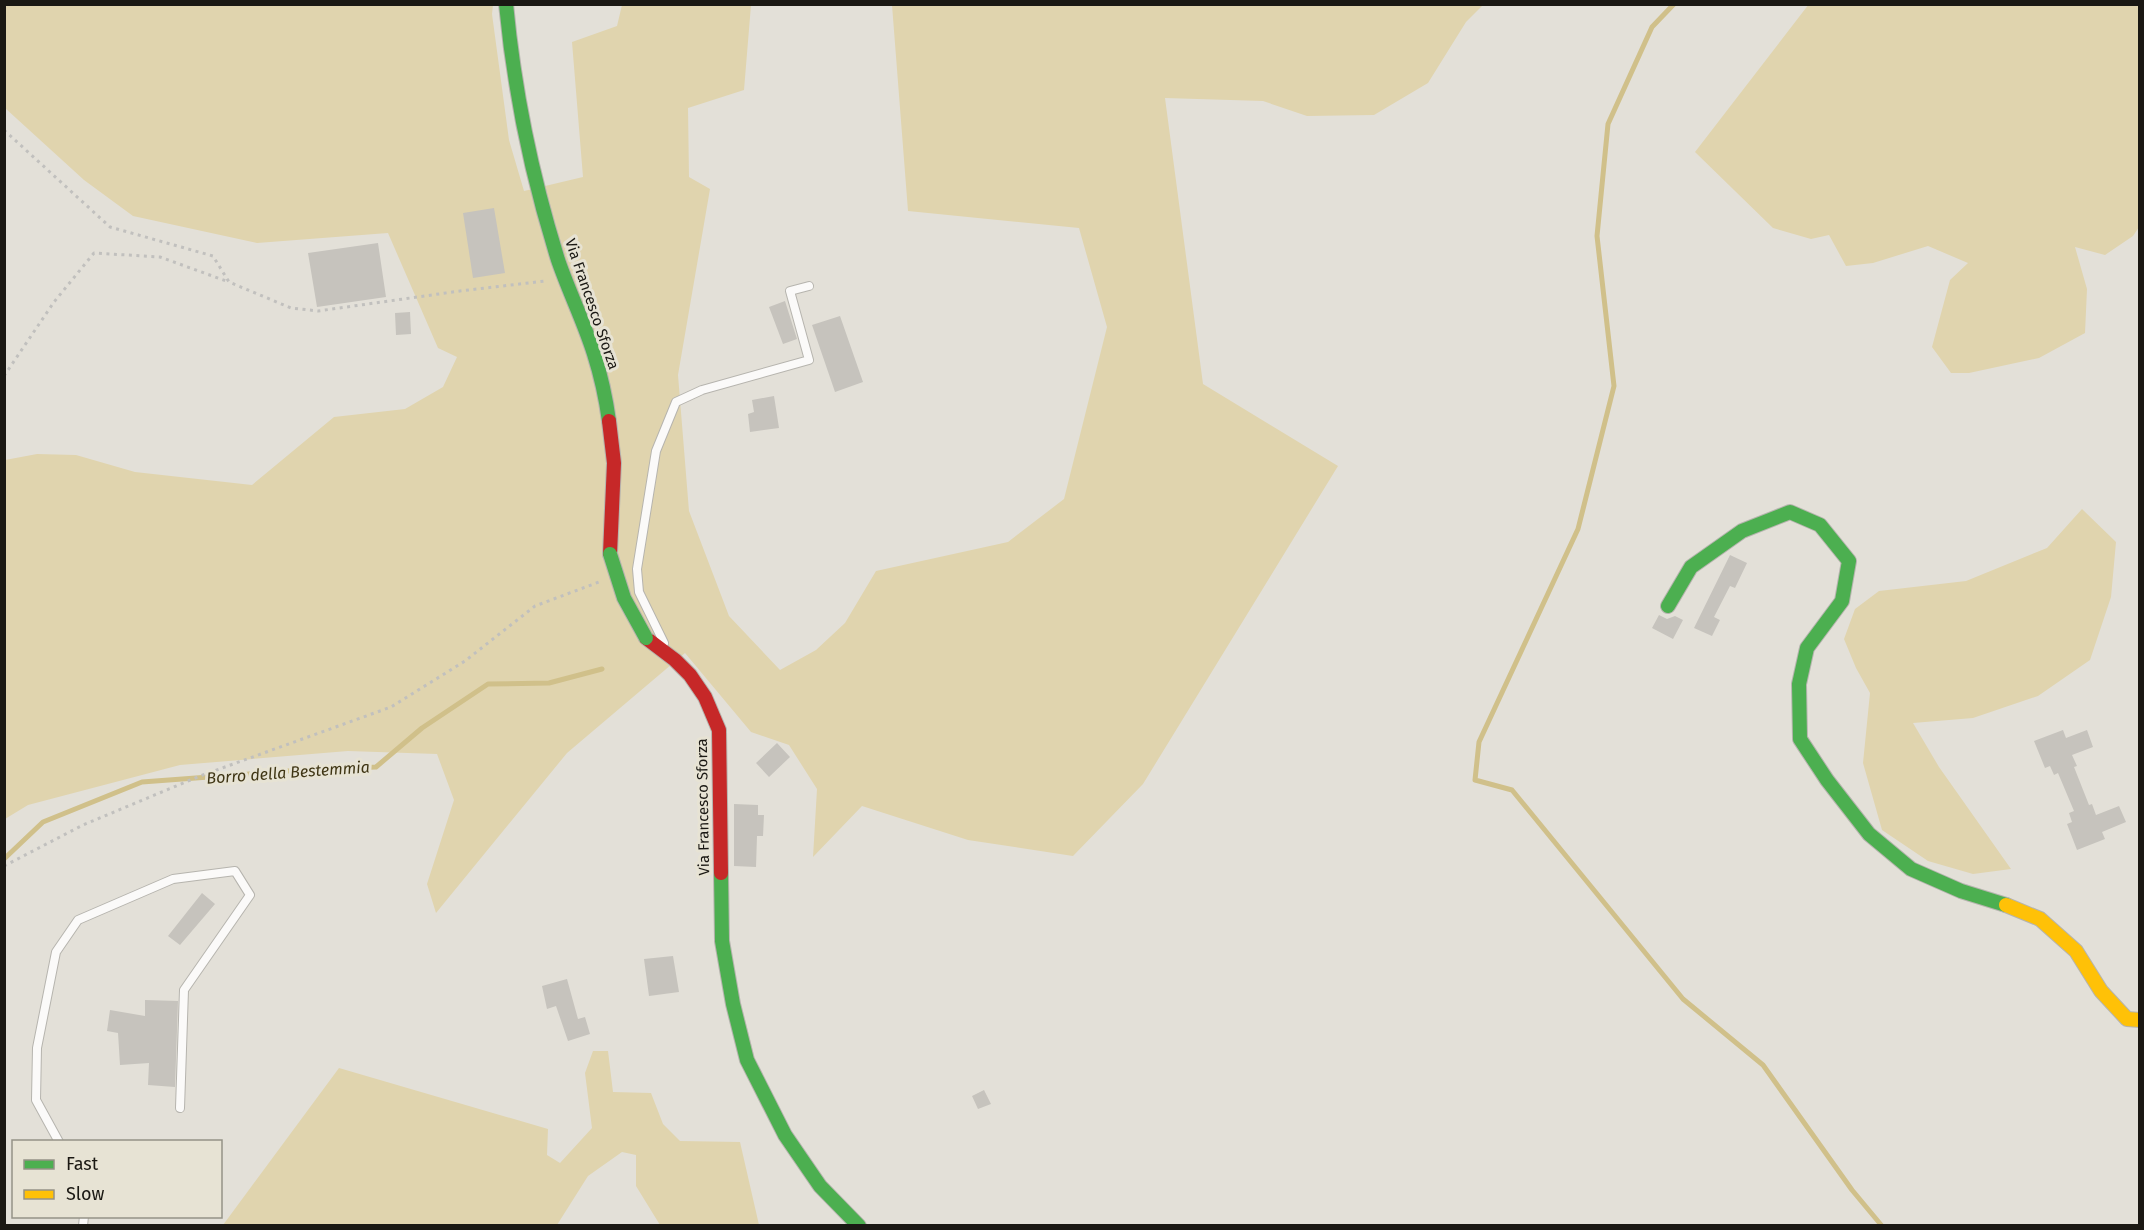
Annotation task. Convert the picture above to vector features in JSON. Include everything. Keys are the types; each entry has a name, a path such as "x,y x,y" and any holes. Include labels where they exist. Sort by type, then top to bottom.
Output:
{"street":[{"name":"Via Francesco Sforza","path":"507,4 511,60 526,135 554,246 594,353 606,402 614,463 610,554 618,586 628,611 646,638 683,667 699,687 713,711 719,730 722,941 733,1004 747,1060 785,1135 820,1186 859,1226"},
{"path":"1668,606 1691,567 1742,531 1791,512 1820,525 1849,561 1842,602 1807,648 1799,684 1800,739 1827,780 1869,834 1911,869 1961,891 2006,905 2040,920 2076,951 2101,991 2127,1019 2139,1020"}],"lane":[{"path":"674,660 652,623 639,592 636,569 656,451 676,402 702,390 809,360 790,291 809,286"},
{"path":"58,1140 36,1100 37,1047 56,952 78,920 172,879 235,871 250,895 184,990 180,1108"}],"path":[{"path":"4,130 110,227 213,256 230,282"},
{"path":"4,376 54,302 94,253 160,257 230,282 291,308 318,311 565,279"},
{"path":"4,866 82,825 200,776 391,707 465,661 535,606 603,579"}],"shaded area":[{"path":"1809,4 2139,5 2139,227 2133,236 2105,255 2075,247 2087,289 2085,333 2039,358 1969,373 1951,373 1932,347 1950,280 1968,263 1928,246 1873,263 1846,266 1829,235 1811,239 1773,228 1695,152"},
{"path":"5,5 493,5 492,14 509,140 524,191 583,177 572,42 617,26 622,5 751,5 744,90 688,108 689,177 710,189 678,375 689,511 729,616 780,670 816,650 845,623 876,571 1008,542 1064,499 1107,327 1079,228 908,211 892,5 1483,5 1466,22 1428,83 1374,115 1307,116 1263,101 1165,98 1203,384 1338,466 1143,784 1073,856 968,840 862,806 813,857 817,789 789,745 751,732 685,653 567,753 436,913 427,884 454,800 437,754 348,751 180,765 28,805 5,819 5,460 37,454 76,455 135,472 252,485 334,417 405,409 443,387 457,357 438,348 388,233 257,243 133,216 84,180 5,108"},
{"path":"2082,509 2116,542 2111,597 2090,660 2038,696 1973,718 1913,723 1939,767 2011,869 1973,874 1928,861 1882,830 1863,763 1870,693 1844,639 1855,609 1879,591 1966,581 2047,548"},
{"path":"593,1051 608,1051 613,1092 651,1093 663,1124 680,1141 740,1142 759,1225 660,1225 636,1186 636,1155 622,1152 588,1176 557,1225 223,1225 339,1068 548,1129 547,1155 560,1163 592,1128 585,1073"}],"building":[{"path":"494,208 505,273 473,278 463,213"},
{"path":"378,243 386,297 317,307 308,253"},
{"path":"785,301 797,339 783,344 769,307"},
{"path":"410,312 411,334 396,335 395,313"},
{"path":"840,316 863,382 835,392 812,325"},
{"path":"774,396 779,428 750,432 748,414 754,412 752,400"},
{"path":"1730,555 1747,563 1735,588 1730,586 1714,617 1720,620 1712,636 1694,628"},
{"path":"1659,615 1667,619 1675,616 1683,620 1673,639 1652,628"},
{"path":"2063,730 2066,738 2087,730 2093,747 2072,755 2077,766 2074,767 2089,805 2092,804 2096,815 2119,806 2126,822 2102,832 2105,839 2077,850 2067,824 2072,822 2069,813 2074,811 2058,773 2054,775 2050,766 2045,768 2034,741"},
{"path":"777,743 790,757 769,777 756,763"},
{"path":"734,804 758,805 758,815 764,815 763,836 757,836 756,867 734,866"},
{"path":"202,893 215,904 180,945 168,936"},
{"path":"673,956 679,992 649,996 644,959"},
{"path":"567,979 578,1019 585,1017 590,1034 568,1041 556,1006 547,1009 542,986"},
{"path":"145,1000 178,1001 175,1087 148,1085 149,1063 120,1065 118,1033 107,1031 110,1010 145,1016"},
{"path":"984,1090 991,1104 978,1109 972,1096"}],"waterway":[{"path":"1674,4 1652,27 1608,124 1597,236 1614,386 1578,529 1479,742 1475,780 1512,790 1683,999 1763,1065 1852,1190 1882,1226"},
{"name":"Borro della Bestemmia","path":"4,859 43,822 142,782 376,767 422,728 488,684 549,683 602,669"}],"traffic: fast":[{"path":"506,4 519,101 540,197 558,260 594,354 609,421"},
{"path":"1668,606 1691,567 1742,531 1790,512 1820,525 1849,561 1842,601 1807,648 1799,684 1800,739 1827,780 1869,834 1911,869 1961,891 2006,905"},
{"path":"610,554 624,598 646,638"},
{"path":"721,873 722,941 733,1004 747,1060 785,1135 820,1186 859,1226"}],"traffic: slow":[{"path":"2006,905 2040,919 2076,951 2101,991 2127,1019 2140,1020"}],"traffic: jam":[{"path":"609,421 614,463 610,554"},
{"path":"646,638 675,660 690,675 705,697 719,730 721,873"}]}
